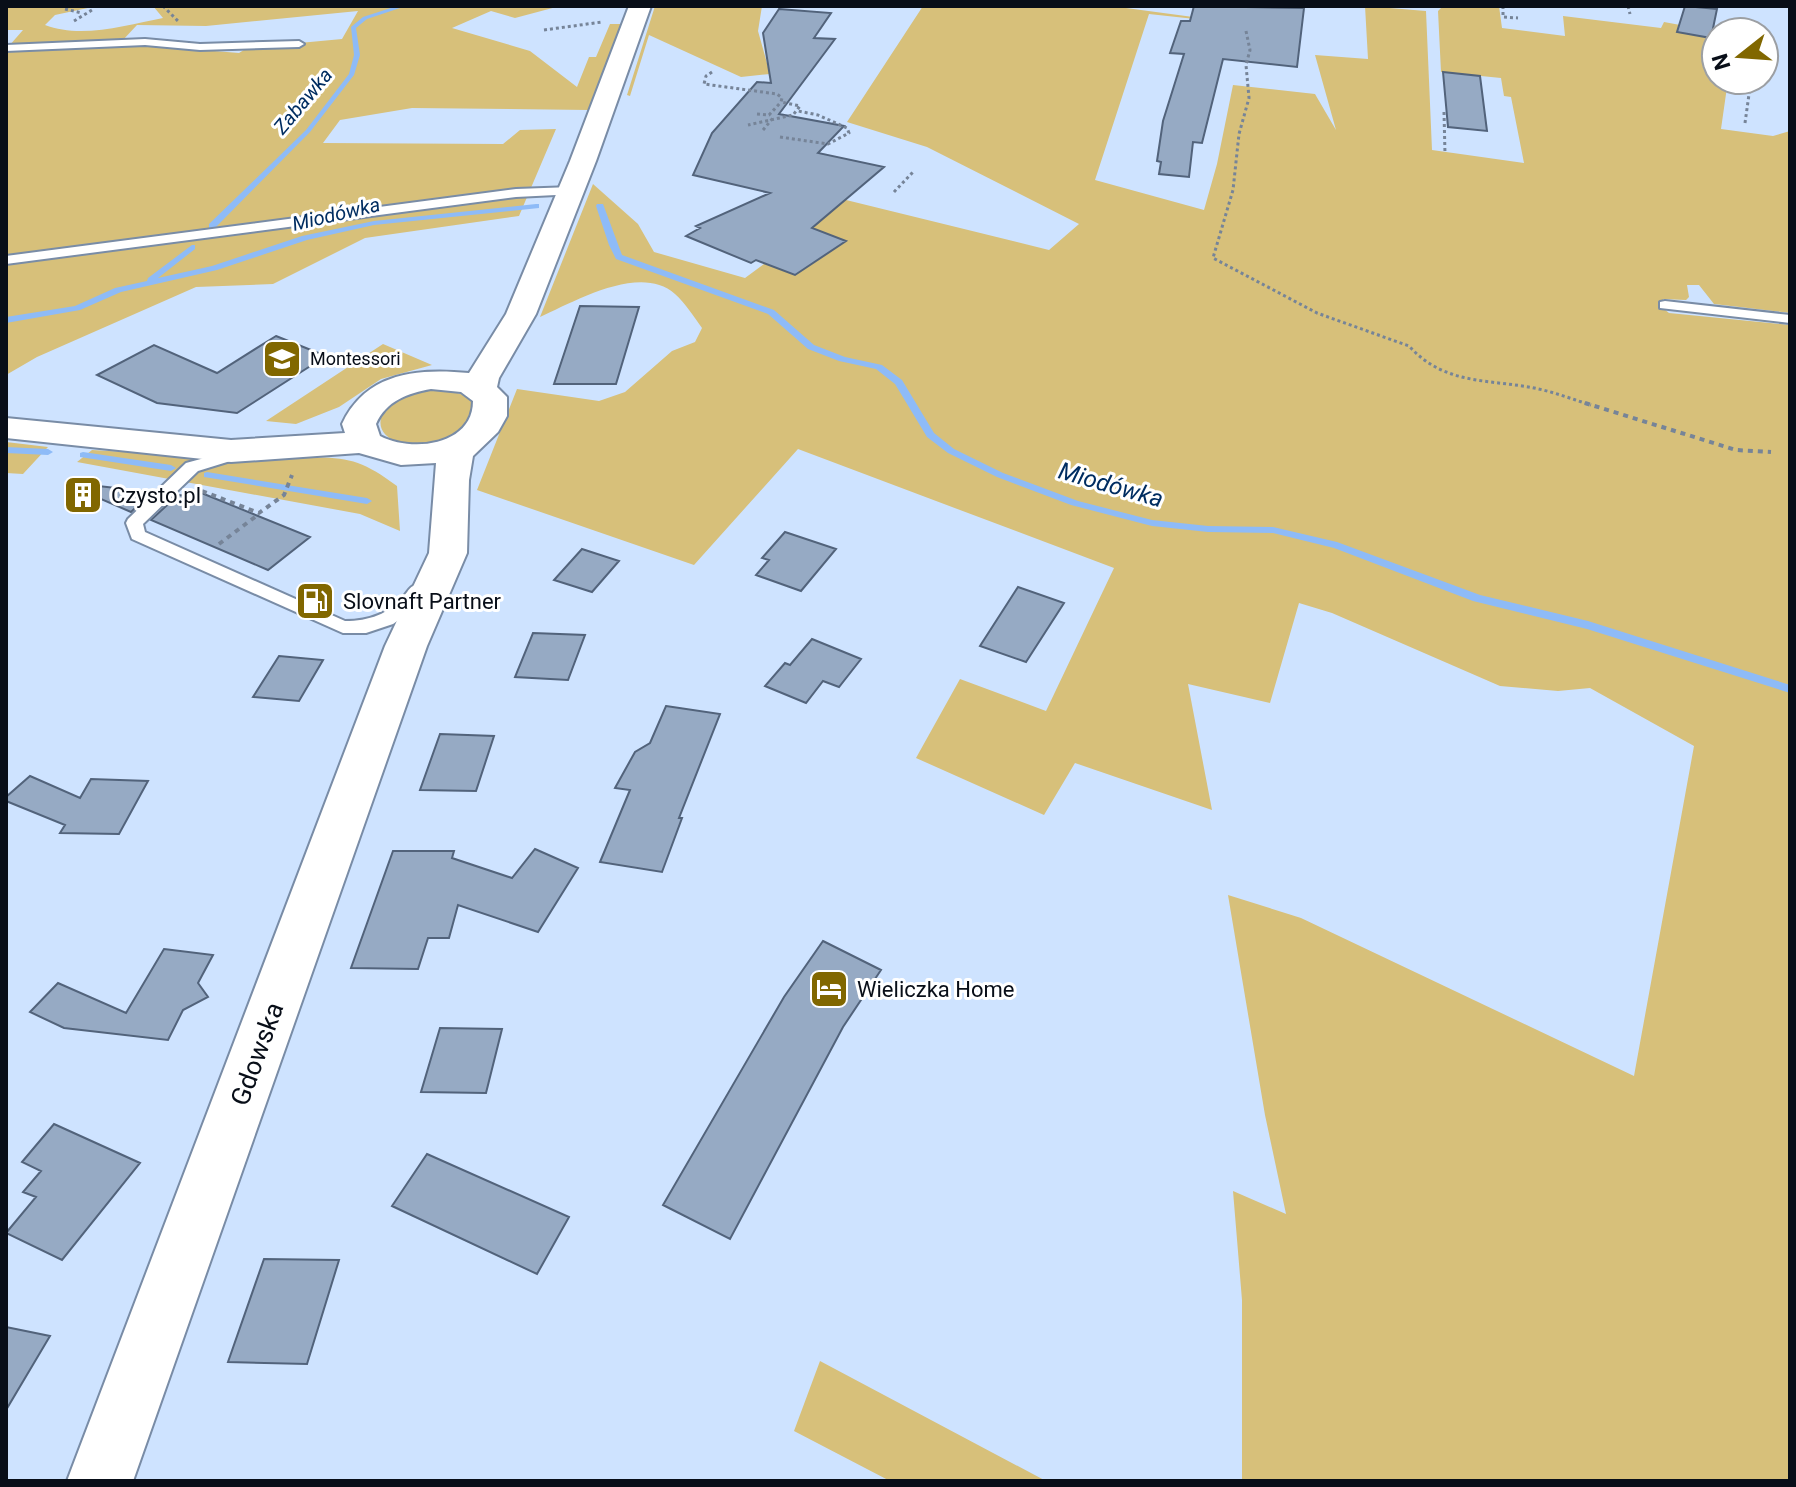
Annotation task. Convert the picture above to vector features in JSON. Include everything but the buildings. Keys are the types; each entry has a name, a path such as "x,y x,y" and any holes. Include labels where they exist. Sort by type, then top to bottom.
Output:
{"main road":[{"path":"480,388 483,374 520,317 572,191 638,14"},
{"path":"431,379 468,353 530,289"},
{"path":"6,428 198,449 382,449 431,454 461,445 478,434 489,421 493,409 490,397 480,388 458,380 431,379 397,388 338,421 309,429 162,443"},
{"path":"370,404 359,424 382,449"},
{"name":"Gdowska","path":"418,605 437,581 450,542 450,481 453,458 461,445"},
{"name":"Gdowska","path":"100,1481 418,605 428,525 411,470 382,449"}],"lane":[{"path":"6,48 145,42 200,47 299,44"},
{"path":"6,260 516,193 572,191"},
{"path":"1665,305 1790,319"},
{"path":"254,451 192,467 134,523 138,535 343,627 360,628 381,622 407,607 418,605"}],"path":[{"path":"685,6 765,6"},
{"path":"1503,6 1503,17 1518,18"},
{"path":"1628,6 1630,14"},
{"path":"65,9 82,13"},
{"path":"544,30 638,14"},
{"path":"1246,31 1250,50 1246,65 1249,98 1239,134 1233,190 1213,258 1317,313 1409,346 1420,358 1437,367 1481,383 1541,389 1736,450 1771,452"},
{"path":"712,72 706,76 704,84 782,96 771,117"},
{"path":"1745,123 1749,96"},
{"path":"781,102 798,103 796,111"},
{"path":"777,106 786,113"},
{"path":"748,125 796,111 818,115 847,128 849,133 828,144 780,137"},
{"path":"1444,112 1445,154"},
{"path":"757,114 775,119 763,130"},
{"path":"894,192 913,172"},
{"path":"212,549 284,495 289,482"},
{"path":"201,491 259,513"}],"shaded area":[{"path":"6,6 97,6 55,15 45,25 89,31 163,18 153,6 560,6 515,18 491,11 452,28 530,51 577,87 589,57 596,57 610,24 622,24 589,110 412,108 340,120 323,143 503,144 520,130 556,129 519,216 365,238 273,284 196,287 37,357 6,375 6,263 140,248 155,239 6,255 6,50 140,45 239,53 247,48 342,39 358,11 206,26 137,25 122,41 9,46 23,30 6,30"},
{"path":"655,6 762,6 758,31 770,74 741,77 649,35 630,96 627,95"},
{"path":"923,6 1111,6 1238,23 1239,6 1242,6 1241,24 1149,14 1095,180 1204,210 1233,85 1315,94 1336,130 1315,55 1368,59 1365,6 1426,11 1432,150 1524,163 1511,97 1504,96 1501,78 1441,72 1438,11 1443,6 1499,6 1502,28 1565,36 1563,16 1661,28 1664,22 1700,29 1700,96 1726,96 1721,129 1773,136 1790,131 1790,313 1714,304 1699,285 1687,285 1689,297 1686,300 1663,299 1664,309 1669,313 1790,325 1790,1481 1242,1481 1242,1300 1233,1191 1286,1214 1265,1115 1228,895 1301,918 1634,1076 1694,746 1590,688 1558,691 1500,686 1332,613 1299,603 1270,703 1188,684 1212,810 1075,763 1044,815 916,758 960,679 1046,711 1114,568 798,449 694,565 477,490 517,389 599,401 625,392 672,351 695,342 702,328 675,294 661,285 644,282 607,288 540,317 593,184 638,224 654,252 745,278 810,230 842,199 1049,250 1079,224 927,147 847,122"},
{"path":"383,344 432,365 381,379 339,407 296,424 266,421"},
{"path":"431,389 457,393 470,401 474,411 468,422 457,432 421,445 401,443 386,435 380,424 389,406 404,397"},
{"path":"6,442 48,447 23,474 6,473"},
{"path":"92,450 226,458 295,454 298,458 350,461 361,464 397,486 400,531 360,514 77,462"},
{"path":"820,1361 1046,1481 890,1481 794,1431"}],"waterway":[{"name":"Zabawka","path":"212,226 308,131 352,74 357,55 353,28 365,18 403,6"},
{"name":"Miodówka","path":"6,320 77,308 118,290 214,268 305,238 374,223 536,206"},
{"name":"Miodówka","path":"600,206 619,257 771,312 811,347 842,359 879,367 899,382 930,435 951,451 1000,475 1075,503 1152,523 1208,529 1273,530 1337,545 1477,598 1588,625 1790,689"},
{"name":"Zabawka","path":"151,280 192,247"},
{"path":"6,450 48,452"},
{"path":"83,455 171,468"},
{"path":"207,475 367,501"}],"place":[{"name":"Montessori","path":"282,359"},
{"name":"Czysto.pl","path":"83,495"},
{"name":"Slovnaft Partner","path":"315,601"},
{"name":"Wieliczka Home","path":"829,989"}]}
